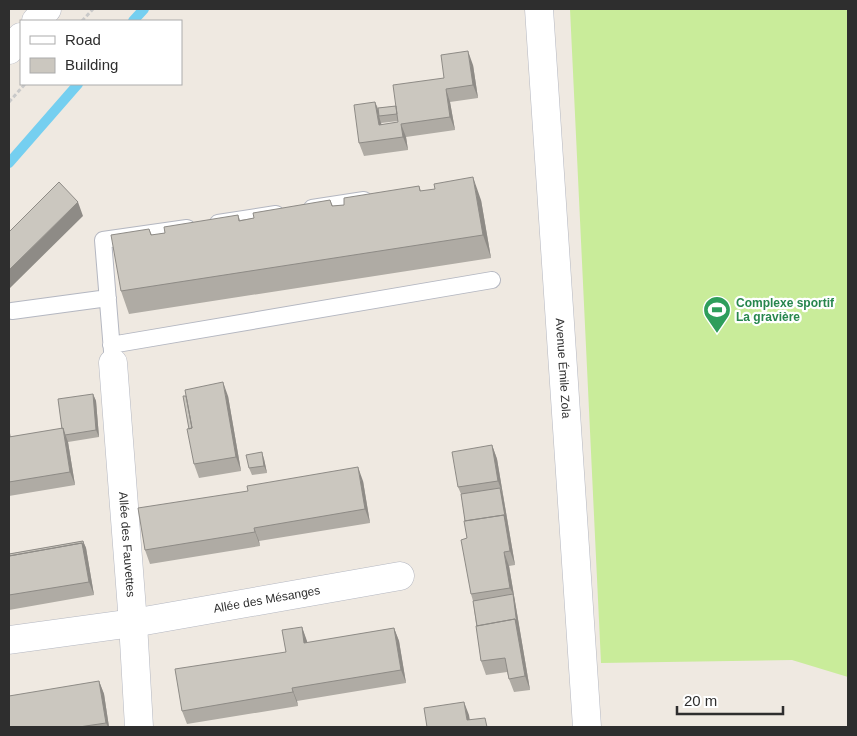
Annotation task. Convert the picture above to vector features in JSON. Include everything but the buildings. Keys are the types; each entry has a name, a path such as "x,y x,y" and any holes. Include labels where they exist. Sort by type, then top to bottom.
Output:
{"street":[{"path":"37,20 47,9"},
{"name":"Avenue Émile Zola","path":"539,9 587,727"},
{"path":"9,50 20,38"},
{"name":"Allée des Fauvettes","path":"112,354 133,623 139,727"},
{"name":"Allée des Mésanges","path":"9,640 133,623 400,576"}],"lane":[{"path":"376,199 103,240 112,354 492,280"},
{"path":"12,311 108,298"}],"path":[{"path":"83,20 93,9"},
{"path":"9,102 24,85"}],"green space":[{"name":"Complexe sportif La gravière","path":"570,9 848,9 848,677 792,660 601,663"}],"waterway":[{"path":"134,20 144,9"},
{"path":"9,163 77,85"}],"place":[{"name":"Complexe sportif La gravière","path":"717,334"}]}
